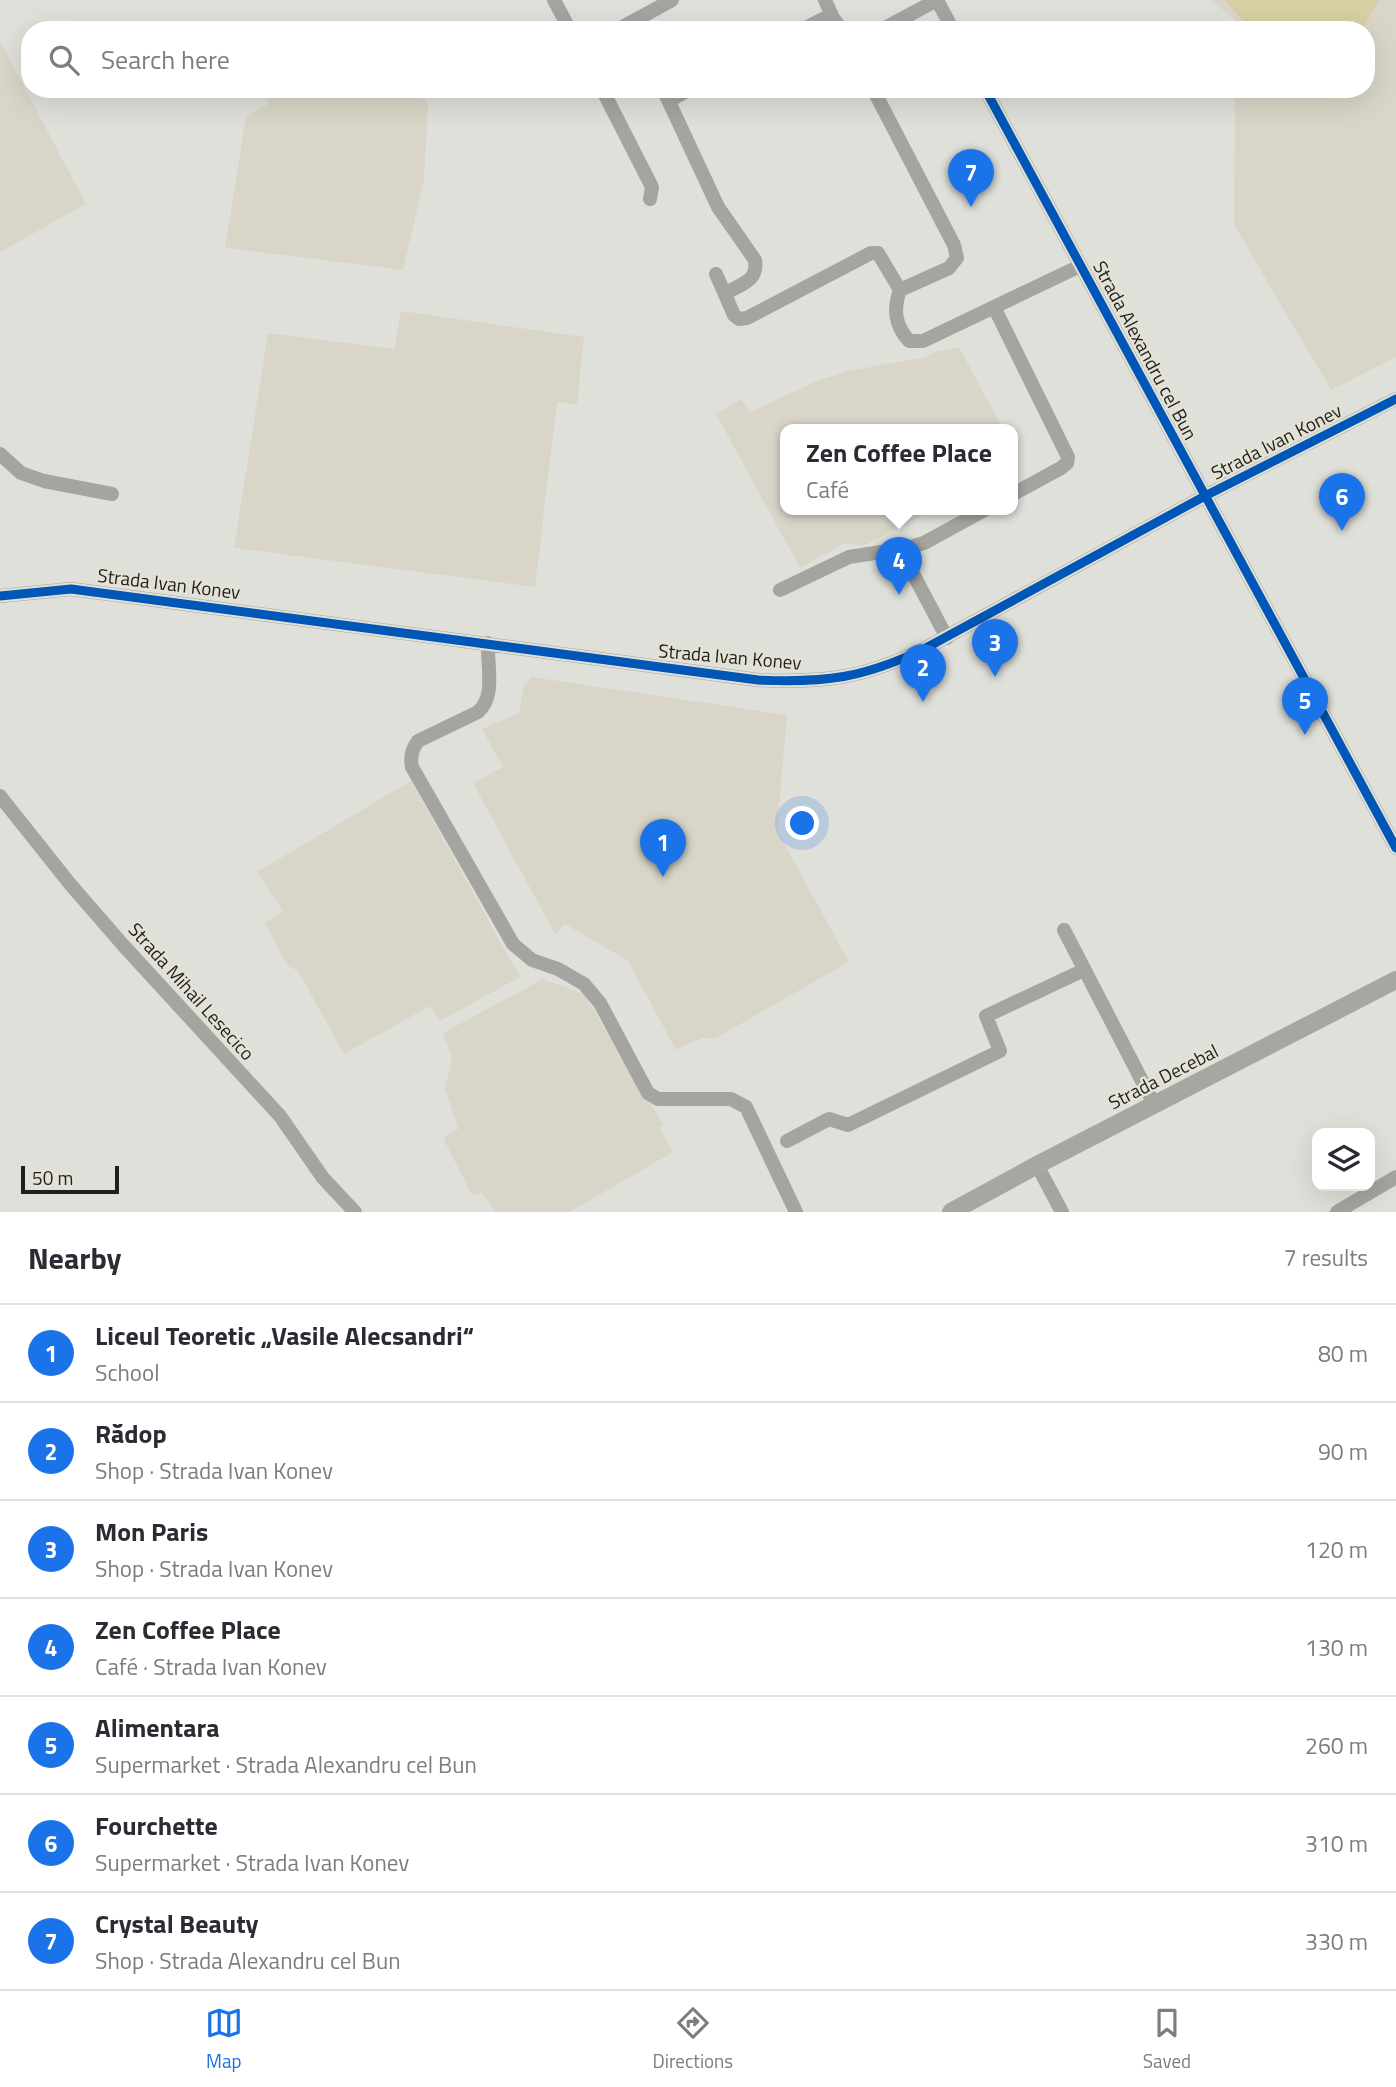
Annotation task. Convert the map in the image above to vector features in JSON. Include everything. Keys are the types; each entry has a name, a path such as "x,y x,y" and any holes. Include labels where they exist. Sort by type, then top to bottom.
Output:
{"main road":[{"name":"Strada Decebal","path":"951,1212 1396,980"}],"street":[{"path":"554,0 565,21"},
{"path":"638,21 672,0"},
{"path":"825,0 836,21"},
{"path":"898,21 937,0 948,21"},
{"path":"606,98 652,187 650,199"},
{"path":"667,98 718,207 755,260 757,269 753,278 726,292"},
{"path":"878,98 954,245 957,258 949,268 900,290"},
{"name":"Strada Alexandru cel Bun","path":"990,98 1396,848"},
{"path":"716,274 734,315 747,318 871,253 878,253 900,290 895,308 896,316 902,333 913,343 995,309 1080,266"},
{"path":"995,309 1069,457 1061,468 1018,492"},
{"name":"Strada Ivan Konev","path":"0,596 71,589 758,680 849,677 897,662 947,638 1205,496 1396,399"},
{"path":"0,454 21,472 44,481 112,494"},
{"path":"780,590 849,557 924,543 975,515"},
{"path":"900,549 947,638"},
{"path":"488,643 489,699 478,712 418,741 413,747 412,767 513,944 533,960 558,969 584,984 600,1003 648,1093 658,1099 731,1099 746,1107 796,1212"},
{"name":"Strada Mihail Lesecico","path":"0,796 114,935 280,1116 323,1178 355,1212"},
{"path":"1064,930 1154,1104"},
{"path":"787,1140 829,1119 848,1125 1000,1051 986,1016 1084,970"},
{"path":"1037,1165 1062,1212"},
{"path":"1337,1212 1396,1177"}],"shaded area":[{"path":"1211,0 1396,0 1396,357 1331,390 1234,225 1235,98 1375,98 1375,21 1235,19"},
{"path":"1224,0 1379,0 1367,21 1244,21"},
{"path":"0,41 21,81 21,98 30,98 86,204 0,252"},
{"path":"266,98 423,98 428,106 424,180 403,270 225,248 246,116 269,104"},
{"path":"401,311 584,337 577,405 557,402 535,587 234,548 268,333 394,349"},
{"path":"959,347 1000,424 780,424 780,515 923,515 863,546 845,543 800,568 716,414 741,399 750,412 819,380 849,371 925,357"},
{"path":"532,677 787,715 777,830 849,962 716,1038 702,1038 676,1050 628,961 565,924 555,934 473,783 503,767 482,729 519,713 524,685"},
{"path":"411,781 520,977 440,1021 430,1006 344,1054 298,971 288,966 265,923 283,911 257,872"},
{"path":"543,979 584,994 663,1125 659,1128 673,1152 570,1212 495,1212 482,1193 472,1195 443,1138 458,1129 445,1088 452,1058 443,1033"}],"cycle path":[{"path":"990,98 1396,848"},
{"path":"0,596 71,589 758,680 824,679 863,672 924,649 1205,496 1396,399"}],"place":[{"name":"Crystal Beauty","path":"971,207"},
{"name":"Fourchette","path":"1342,531"},
{"name":"Zen Coffee Place","path":"899,595"},
{"name":"Mon Paris","path":"995,677"},
{"name":"Rădop","path":"923,702"},
{"name":"Alimentara","path":"1305,735"},
{"name":"Liceul Teoretic „Vasile Alecsandri“","path":"663,877"}]}
